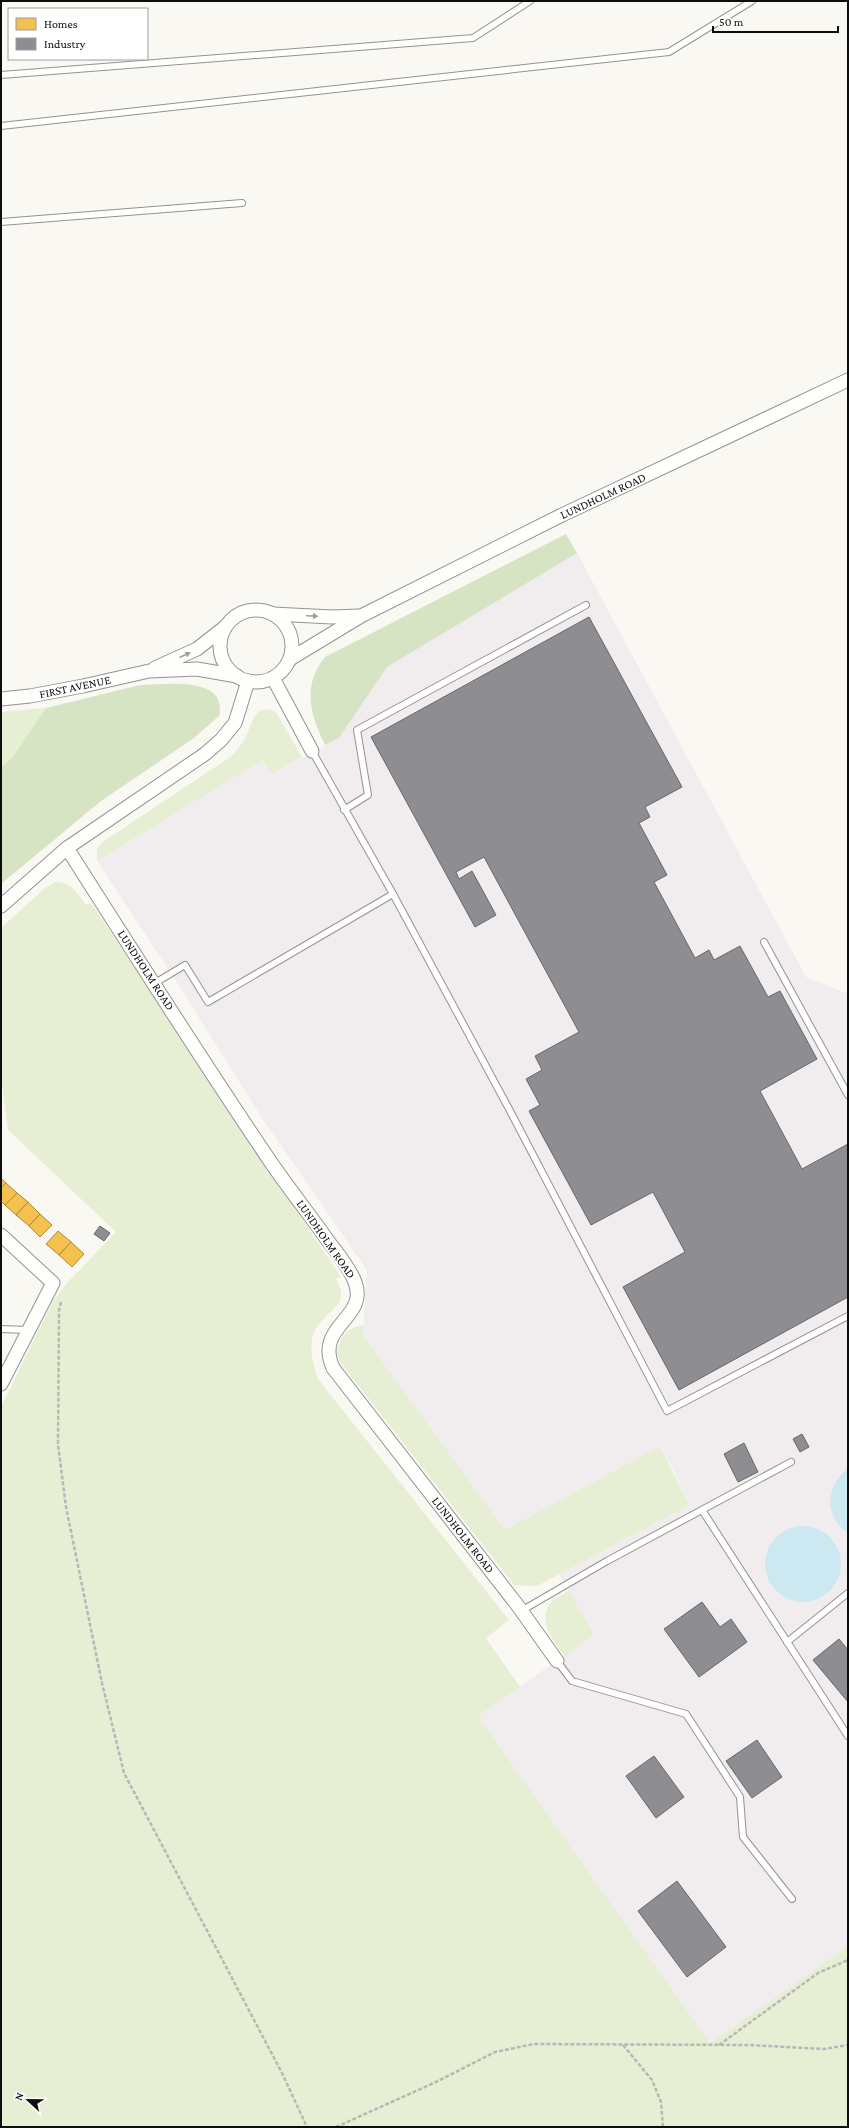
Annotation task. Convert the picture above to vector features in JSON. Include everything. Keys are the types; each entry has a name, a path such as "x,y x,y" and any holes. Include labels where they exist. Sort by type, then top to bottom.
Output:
{"street":[{"name":"LUNDHOLM ROAD","path":"273,678 283,669 290,659 361,616 562,515 848,380"},
{"name":"LUNDHOLM ROAD","path":"227,625 236,616 247,611 260,610 273,614 332,617 361,616"},
{"path":"273,614 283,622 291,635 292,648 290,659"},
{"path":"227,625 220,642 220,655 228,667 242,678 261,682 273,678 312,751"},
{"name":"FIRST AVENUE","path":"149,671 197,649 227,625"},
{"name":"FIRST AVENUE","path":"1,699 30,696 83,686 149,671 197,669 242,678"},
{"path":"1,906 67,848 205,754 221,740 235,723 242,678"},
{"name":"LUNDHOLM ROAD","path":"67,848 269,1159 344,1262 355,1282 357,1291 352,1313 334,1331 330,1339 328,1358 333,1368 521,1611 557,1661"},
{"path":"1,1235 53,1283 27,1330 1,1384"}],"lane":[{"path":"1,76 473,38 530,1"},
{"path":"1,126 669,52 752,1"},
{"path":"1,222 242,203"},
{"path":"344,810 368,795 357,730 586,605"},
{"path":"312,751 344,810 393,894 508,1107 667,1411 848,1316"},
{"path":"155,983 185,965 208,1002 393,894"},
{"path":"764,942 848,1095"},
{"path":"1,1329 27,1330"},
{"path":"521,1611 606,1561 791,1462"},
{"path":"702,1510 848,1736"},
{"path":"787,1642 848,1592"},
{"path":"557,1661 572,1681 686,1714 740,1798 742,1837 792,1899"}],"path":[{"path":"53,1283 63,1296 59,1310 58,1445 66,1507 102,1682 124,1773 282,2073 307,2127"},
{"path":"718,2045 818,1973 848,1960"},
{"path":"336,2127 436,2082 495,2052 534,2044 718,2045 824,2049 848,2045"},
{"path":"623,2045 652,2080 661,2102 662,2127"}],"shaded area":[{"path":"577,553 806,977 848,994 848,1946 710,2043 478,1716 594,1635 559,1574 689,1505 671,1465 660,1446 505,1530 363,1335 367,1270 262,1118 171,973 97,861 263,760 272,774 339,738 387,667"}],"green space":[{"path":"566,534 577,553 387,667 339,738 325,745 315,723 312,711 311,689 313,678 325,657"},
{"path":"178,684 198,686 207,689 217,698 220,715 194,738 101,801 1,884 1,767 12,758 46,708 140,685"},
{"path":"46,708 12,758 1,767 1,712"},
{"path":"270,709 276,712 302,757 272,774 263,760 97,861 97,849 101,843 232,756 244,741 254,717 259,711"},
{"path":"55,882 61,882 69,886 76,892 86,905 91,903 341,1277 336,1279 340,1287 341,1294 338,1304 320,1323 313,1336 312,1358 318,1379 509,1620 486,1638 520,1687 478,1716 710,2043 848,1946 848,2127 1,2127 1,1407 53,1301 67,1283 116,1232 8,1130 1,1076 1,928 45,888"},
{"path":"364,1325 363,1335 505,1530 660,1446 689,1505 537,1586 514,1585 340,1362 337,1353 345,1333 352,1328"},
{"path":"569,1591 594,1635 565,1656 551,1637 546,1622 546,1615 548,1607 553,1600"}],"water":[{"path":"848,1469 848,1533 840,1526 835,1518 831,1510 830,1501 835,1484 840,1476"},
{"path":"803,1526 817,1529 830,1537 838,1550 841,1564 838,1578 830,1591 817,1599 803,1602 789,1599 776,1591 768,1578 765,1564 768,1550 776,1537 789,1529"}],"building: Homes":[{"path":"1,1178 6,1183 1,1188"},
{"path":"6,1183 17,1193 5,1205 1,1201 1,1188"},
{"path":"17,1193 28,1202 16,1215 5,1205"},
{"path":"28,1202 40,1214 29,1226 16,1215"},
{"path":"40,1214 52,1225 40,1237 29,1226"},
{"path":"58,1231 71,1242 59,1255 46,1244"},
{"path":"71,1242 84,1254 72,1267 59,1255"}],"building: Industry":[{"path":"589,617 682,787 645,807 650,817 639,823 667,875 654,882 695,958 709,950 714,960 740,946 768,997 780,991 817,1059 760,1091 802,1169 848,1144 848,1297 679,1390 623,1287 685,1252 653,1192 591,1225 529,1111 540,1105 526,1079 542,1070 535,1056 579,1032 484,857 456,872 459,879 472,871 496,915 475,927 371,737"},
{"path":"100,1226 110,1233 104,1241 94,1234"},
{"path":"802,1434 809,1447 800,1452 793,1439"},
{"path":"744,1443 758,1472 738,1482 724,1454"},
{"path":"702,1602 720,1627 731,1619 747,1642 699,1677 664,1629"},
{"path":"839,1639 848,1650 848,1702 813,1660"},
{"path":"757,1740 782,1777 752,1798 726,1761"},
{"path":"654,1756 684,1797 656,1818 626,1776"},
{"path":"677,1881 726,1947 687,1977 638,1911"}]}
